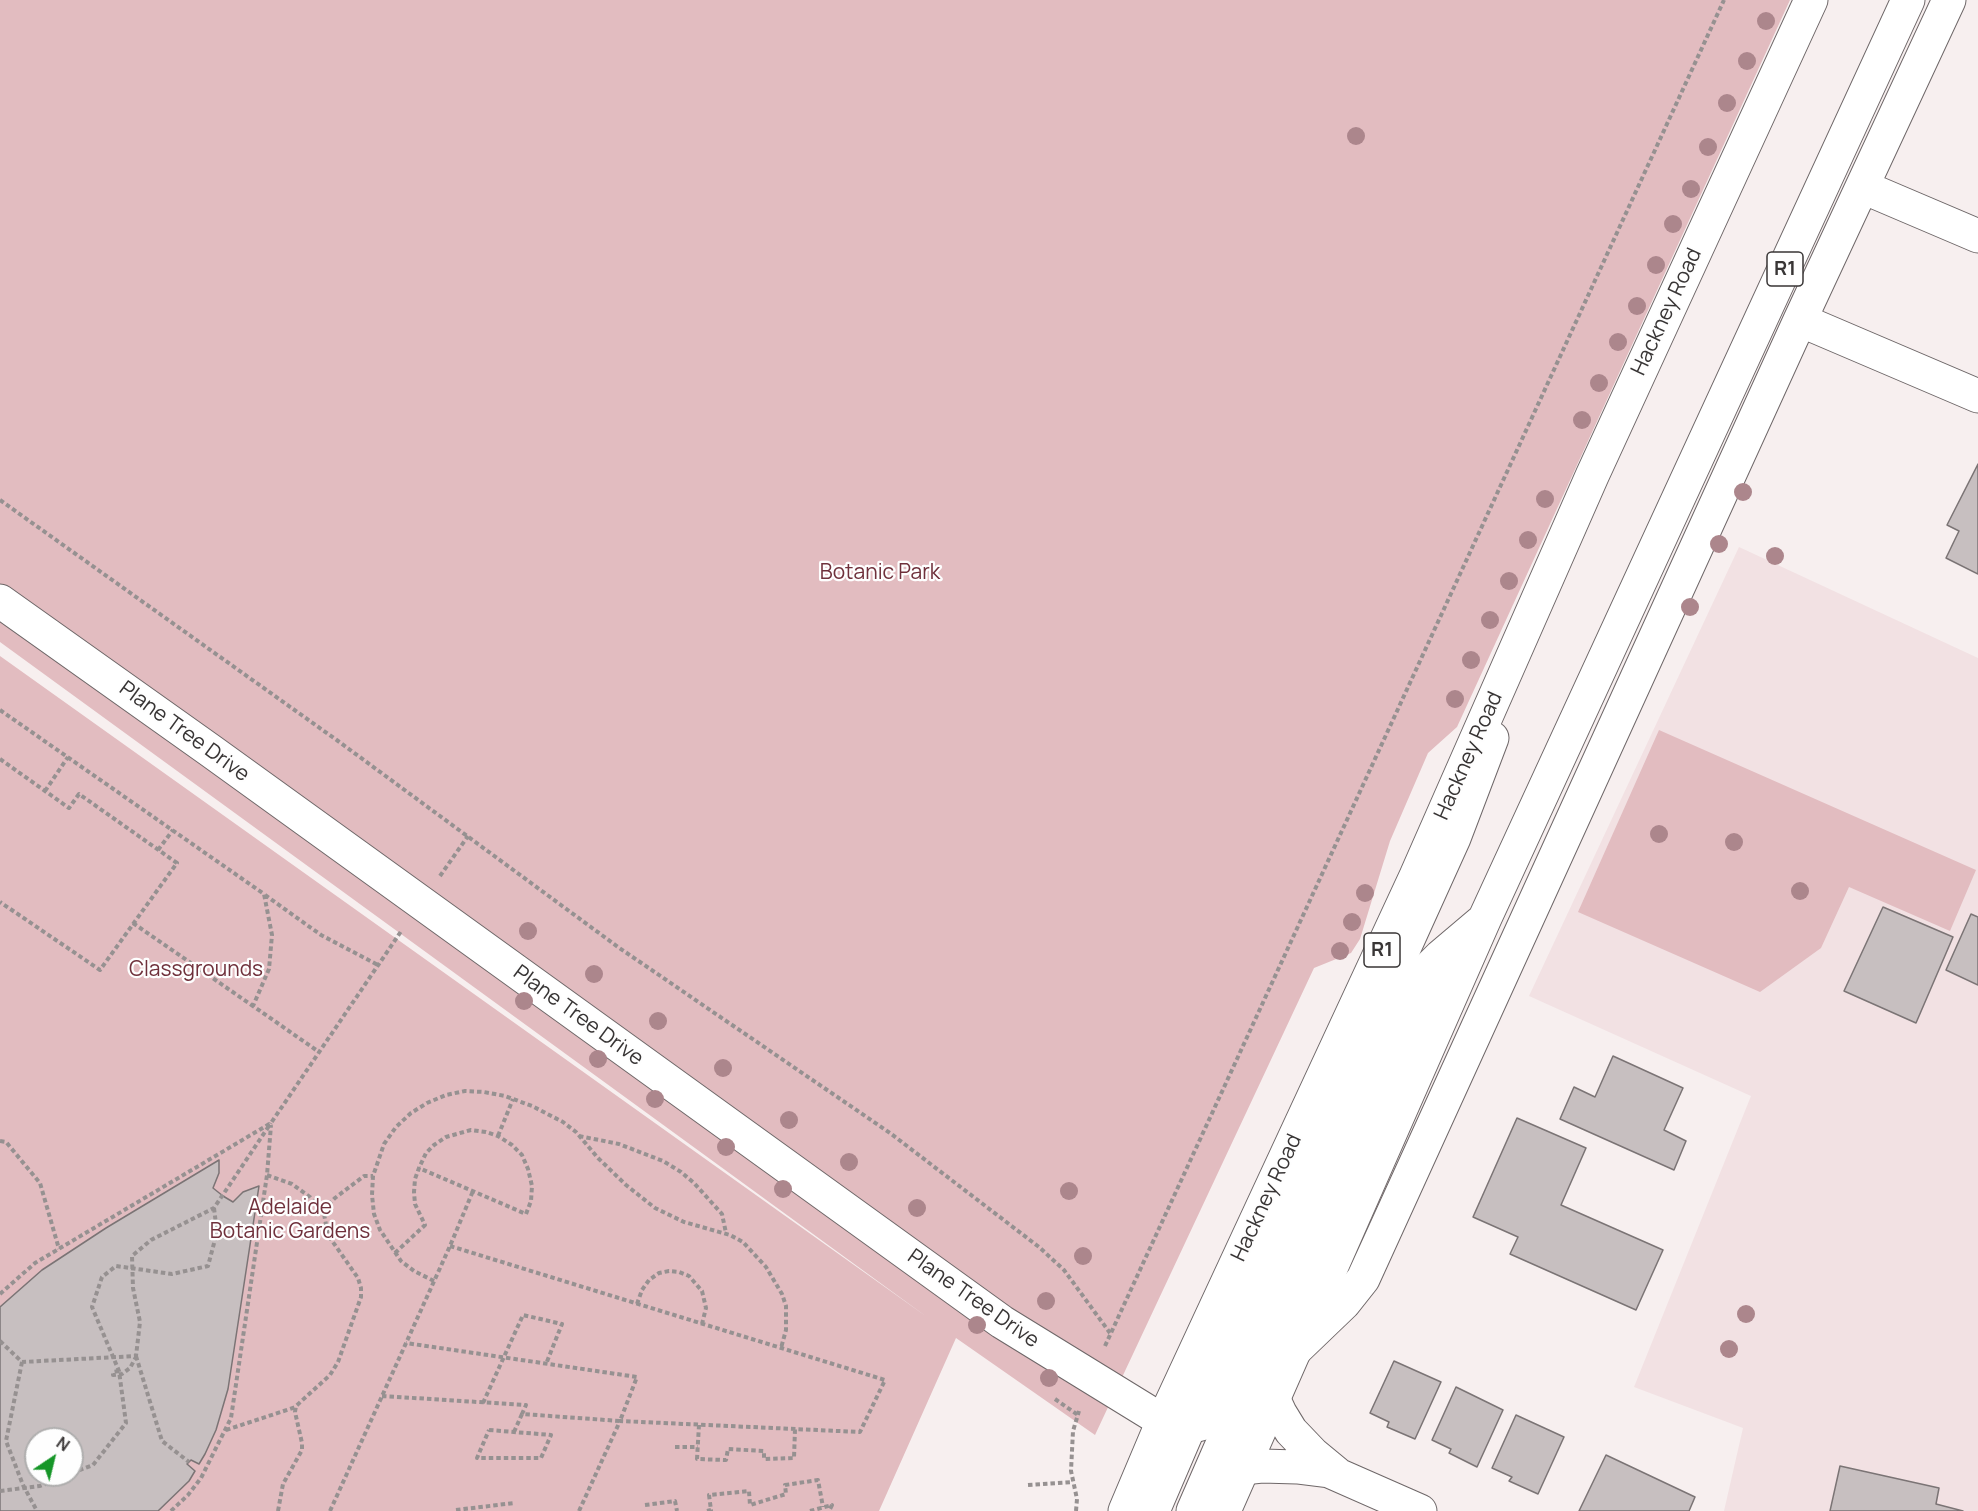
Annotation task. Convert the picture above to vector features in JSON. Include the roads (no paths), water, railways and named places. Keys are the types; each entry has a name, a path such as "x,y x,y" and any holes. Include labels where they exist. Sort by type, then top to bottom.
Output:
{"main road":[{"name":"Hackney Road","path":"1176,1424 1220,1355 1454,838 1592,476 1811,0"},
{"name":"R1","path":"1224,1511 1485,918 1908,0"},
{"path":"1294,1352 1344,1303 1363,1279 1800,320 1949,0"},
{"path":"1863,187 1978,236"},
{"path":"1800,320 1978,396"},
{"name":"Plane Tree Drive","path":"0,601 992,1315 1090,1377 1176,1424"},
{"path":"1176,1424 1202,1424 1214,1409 1404,998 1441,956 1485,918"},
{"path":"1193,1511 1441,956"},
{"path":"1273,1398 1291,1431 1313,1454 1338,1474 1420,1511"},
{"path":"1125,1511 1176,1424"},
{"path":"1153,1511 1176,1424"},
{"path":"1243,1468 1297,1467 1338,1474"}],"park label":[{"name":"Botanic Park","path":"880,573"},
{"name":"Classgrounds","path":"196,970"},
{"name":"Adelaide Botanic Gardens","path":"290,1220"}]}
